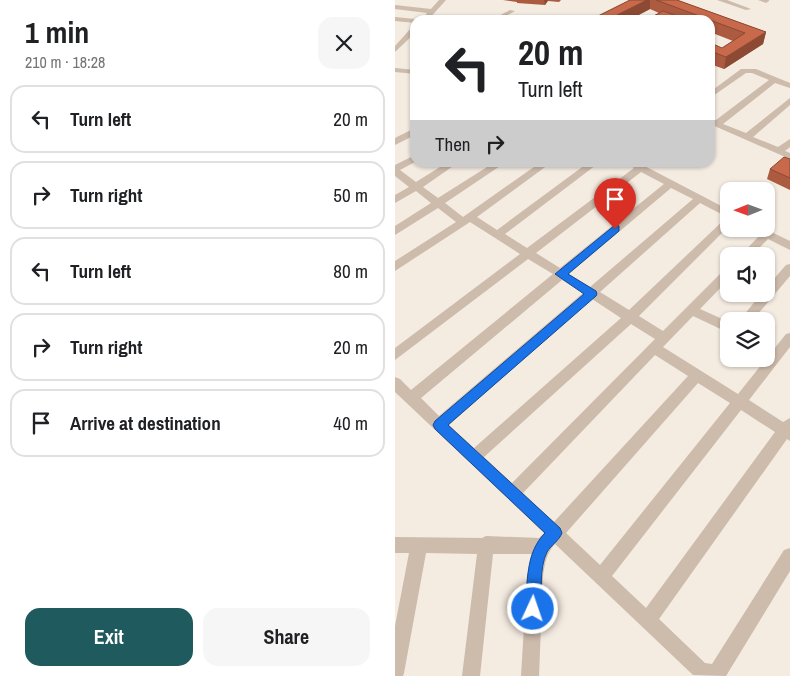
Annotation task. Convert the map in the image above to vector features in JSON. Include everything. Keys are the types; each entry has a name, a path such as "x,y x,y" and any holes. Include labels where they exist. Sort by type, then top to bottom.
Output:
{"street":[{"path":"428,15 442,0"},
{"path":"721,0 748,9"},
{"path":"395,6 432,11"},
{"path":"504,15 512,11"},
{"path":"395,19 410,21"},
{"path":"396,48 409,32"},
{"path":"395,63 410,68"},
{"path":"395,70 410,70"},
{"path":"715,92 744,71 753,71 790,86"},
{"path":"715,121 774,80"},
{"path":"747,137 790,101"},
{"path":"715,123 790,156"},
{"path":"395,142 410,134"},
{"path":"779,152 790,142"},
{"path":"410,161 395,170 439,204 497,235 664,338"},
{"path":"395,200 447,167"},
{"path":"395,231 494,167"},
{"path":"395,267 541,167"},
{"path":"497,235 589,167"},
{"path":"395,355 640,167"},
{"path":"646,167 670,184 720,210"},
{"path":"647,167 720,202"},
{"path":"411,398 670,184"},
{"path":"439,425 592,294 699,199"},
{"path":"474,457 630,317 720,229"},
{"path":"775,233 790,237"},
{"path":"775,237 790,246"},
{"path":"753,312 790,268"},
{"path":"512,493 720,281"},
{"path":"692,310 720,324"},
{"path":"775,349 790,338"},
{"path":"648,620 788,429 739,402 654,348"},
{"path":"601,577 739,402 761,367"},
{"path":"530,676 535,576 537,561 543,546 697,375"},
{"path":"395,383 699,669 708,674 717,673 790,556"},
{"path":"395,545 487,544 543,546"},
{"path":"471,676 487,544"},
{"path":"395,673 419,545"}],"building":[{"path":"630,0 647,0 617,15 600,15"},
{"path":"656,0 677,0 766,32 726,57 715,53 715,45 722,48 745,33 715,22 715,15 696,15"},
{"path":"663,11 674,15 655,15"},
{"path":"784,157 790,159 790,178 770,169"}],"route":[{"path":"533,609 537,561 543,546 555,533 439,425 592,294 561,274 615,229"}]}
